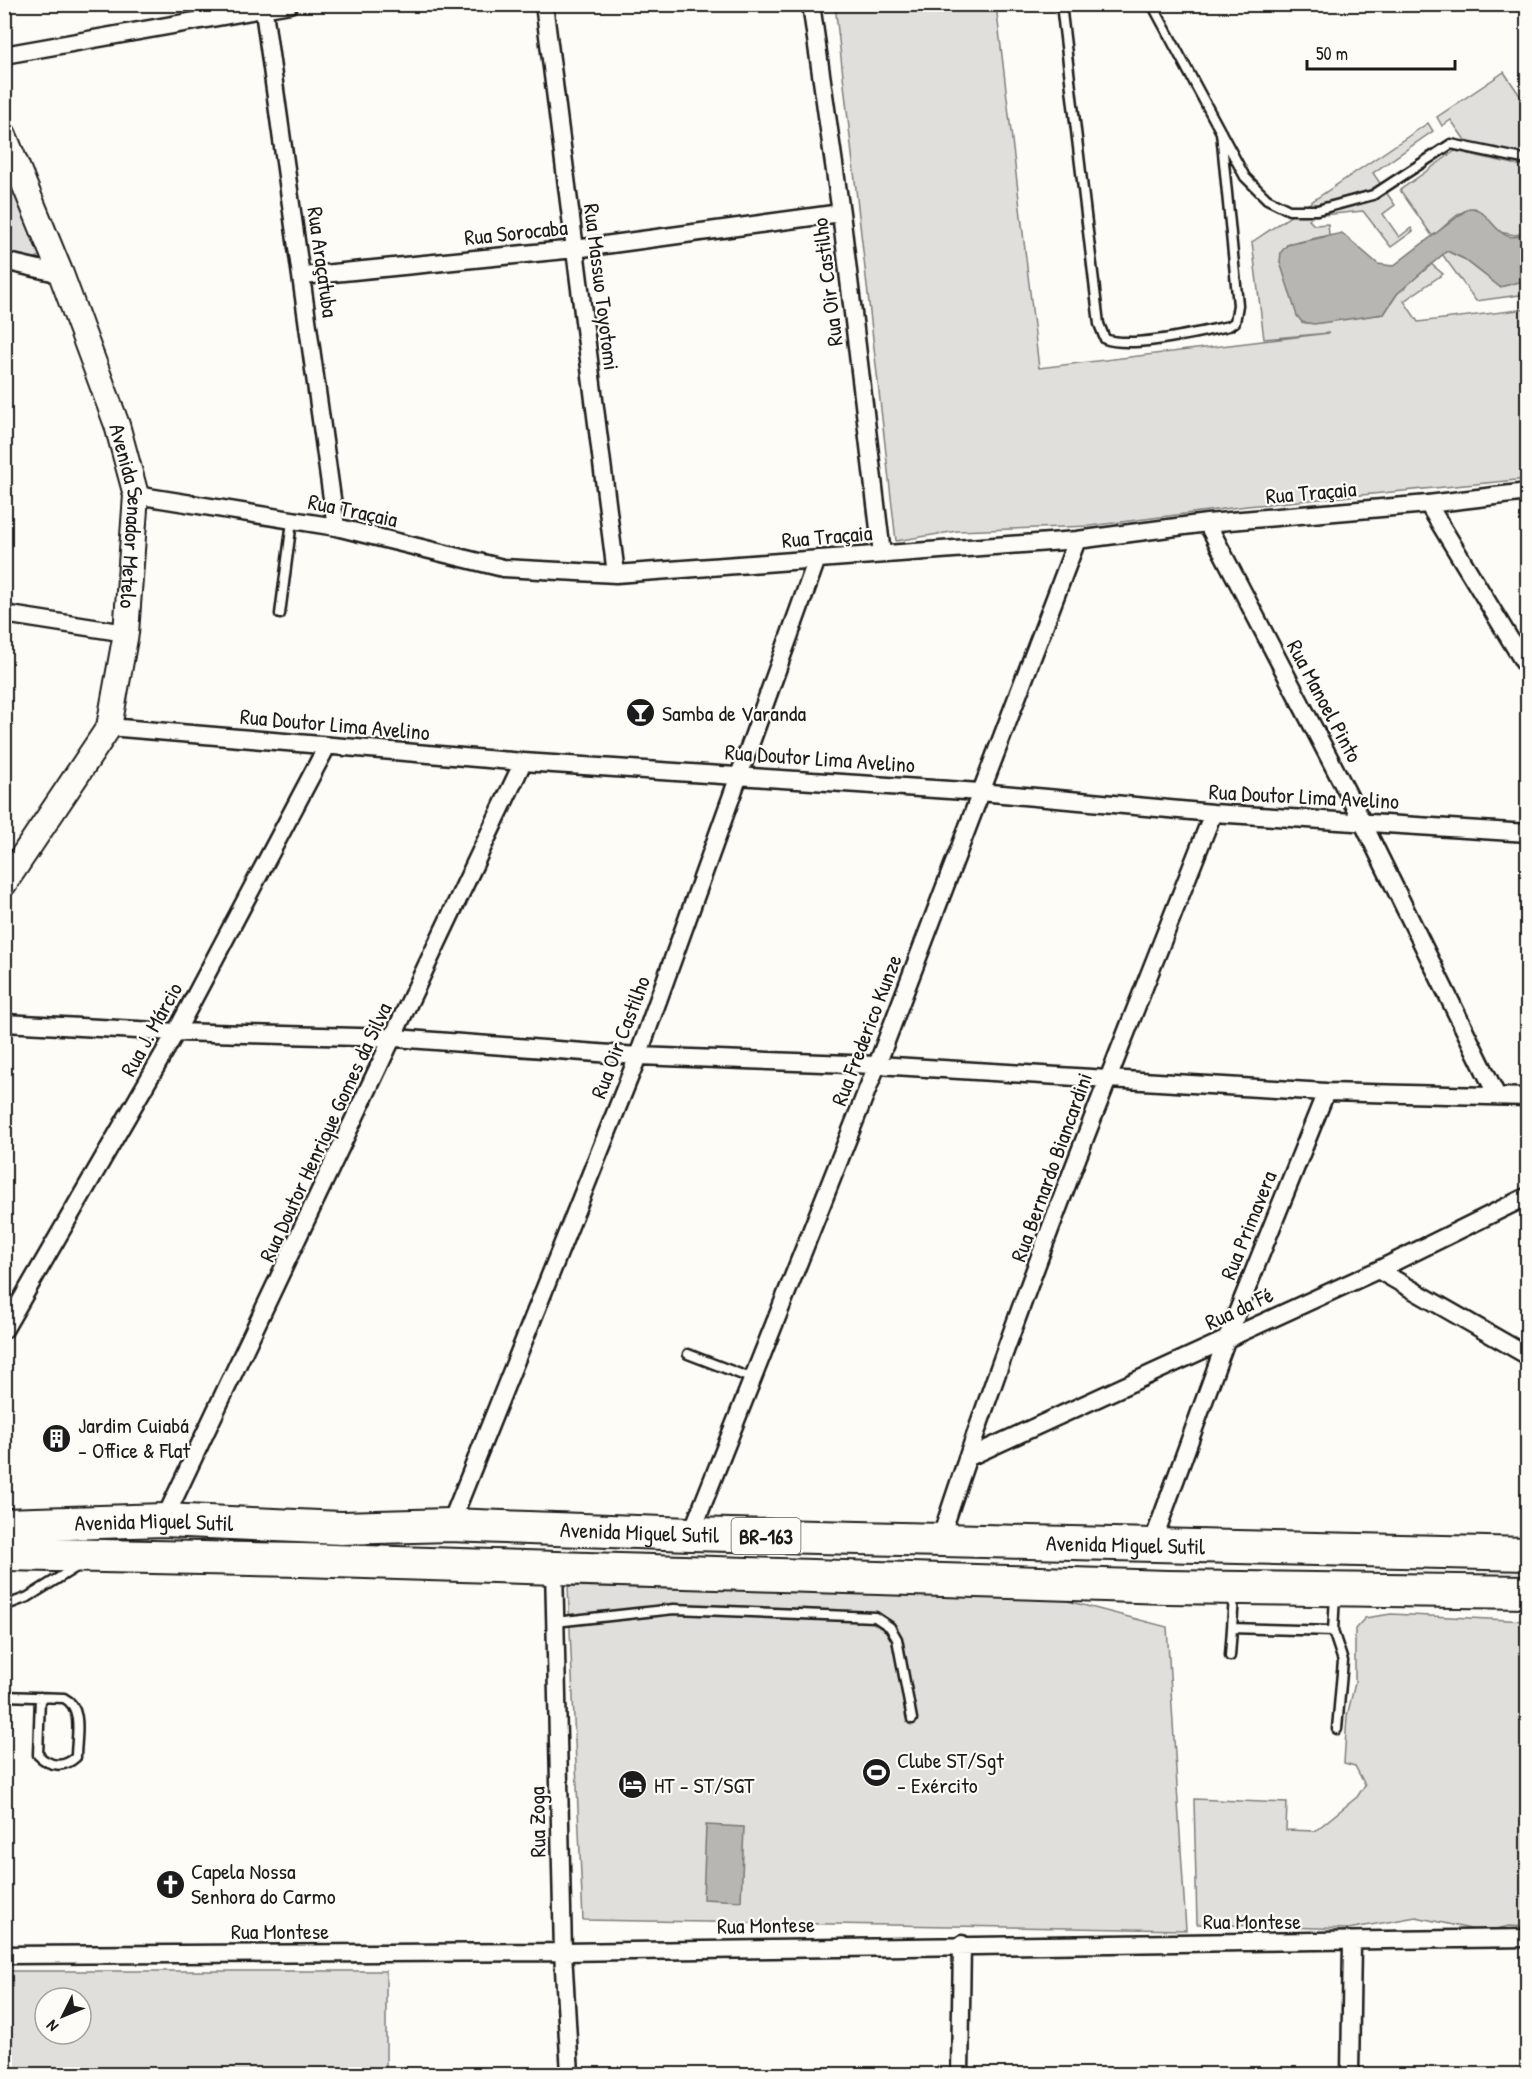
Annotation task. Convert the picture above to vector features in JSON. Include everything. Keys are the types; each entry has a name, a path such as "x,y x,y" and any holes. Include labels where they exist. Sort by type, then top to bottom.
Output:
{"highway":[{"name":"Avenida Miguel Sutil","path":"4,1525 164,1520 341,1528 450,1525 692,1534 1527,1554"},
{"name":"Avenida Miguel Sutil","path":"4,1554 1234,1588 1527,1592"}],"street":[{"path":"4,55 290,4"},
{"name":"Rua Massuo Toyotomi","path":"544,4 616,574"},
{"name":"Rua Oir Castilho","path":"812,4 841,213 882,554"},
{"name":"Rua Araçatuba","path":"263,7 303,276 336,527"},
{"name":"Avenida Senador Metelo","path":"4,135 61,274 117,425 136,495 126,633 109,727 4,884"},
{"name":"Rua Sorocaba","path":"303,276 575,249 841,213"},
{"path":"4,261 61,274"},
{"name":"Rua Traçaia","path":"136,495 336,527 503,568 616,574 1077,540 1207,523 1428,504 1527,492"},
{"path":"1428,504 1527,669"},
{"name":"Rua Manoel Pinto","path":"1207,523 1362,821 1497,1096"},
{"name":"Rua Frederico Kunze","path":"692,1534 876,1065 1077,540"},
{"name":"Rua Oir Castilho","path":"450,1525 638,1056 817,559"},
{"path":"4,614 126,633"},
{"name":"Rua Doutor Lima Avelino","path":"109,727 523,762 741,775 980,792 1213,813 1527,833"},
{"name":"Rua J. Márcio","path":"4,1330 176,1032 327,746"},
{"name":"Rua Doutor Henrique Gomes da Silva","path":"164,1520 395,1038 523,762"},
{"name":"Rua Bernardo Biancardini","path":"940,1540 967,1458 1107,1080 1213,813"},
{"path":"4,1023 176,1032 395,1038 638,1056 876,1065 1326,1092 1527,1097"},
{"name":"Rua Primavera","path":"1152,1544 1227,1338 1326,1092"},
{"name":"Rua da Fé","path":"967,1458 1378,1269 1527,1196"},
{"path":"1378,1269 1527,1356"},
{"name":"Rua Zoga","path":"554,1568 563,1952 570,2074"},
{"name":"Rua Montese","path":"4,1955 563,1952 962,1944 1352,1942 1527,1938"},
{"path":"1350,2074 1352,1942"},
{"path":"960,2074 962,1944"}],"lane":[{"path":"1061,4 1099,324 1106,339 1114,343 1154,339 1229,326 1235,322 1238,305 1221,132"},
{"path":"1152,4 1245,177 1267,199 1289,210 1317,210 1373,195 1451,144 1527,160"},
{"path":"280,614 292,521"},
{"path":"688,1354 753,1379"},
{"path":"4,1606 45,1588 95,1555"},
{"path":"1230,1656 1234,1588"},
{"path":"1335,1589 1333,1631 1343,1661 1337,1728"},
{"path":"555,1622 674,1609 875,1617 890,1627 897,1639 912,1719"},
{"path":"1232,1628 1333,1631"},
{"path":"4,1696 40,1697 64,1698 75,1705 77,1712 76,1757 69,1763 51,1764 38,1755 40,1697"}],"shaded area":[{"path":"835,5 996,5 1039,368 1329,333 1264,339 1252,242 1428,123 1433,131 1373,173 1395,205 1383,214 1399,237 1411,228 1413,231 1391,247 1363,211 1313,216 1309,220 1314,225 1328,224 1329,235 1287,245 1280,262 1302,322 1384,314 1397,294 1431,264 1443,274 1404,301 1418,322 1527,309 1527,479 1247,506 1090,526 957,531 896,541"},
{"path":"1504,72 1527,106 1527,156 1467,143 1451,120 1442,126 1437,117"},
{"path":"1455,151 1527,167 1527,232 1515,235 1499,232 1475,208 1458,215 1433,237 1400,190"},
{"path":"4,167 40,249 40,256 31,260 5,257"},
{"path":"1469,208 1484,214 1509,236 1527,232 1527,280 1500,287 1464,259 1447,251 1397,294 1384,314 1314,324 1302,322 1297,316 1280,262 1281,252 1287,245 1342,233 1378,264 1393,266"},
{"path":"1447,251 1464,259 1500,287 1527,280 1527,294 1476,301 1442,254"},
{"name":"Clube ST/Sgt - Exército","path":"568,1586 1056,1598 1167,1627 1186,1930 583,1920"},
{"path":"1391,1614 1527,1621 1527,1927 1509,1926 1484,1932 1416,1917 1348,1929 1197,1924 1194,1799 1287,1803 1286,1830 1315,1831 1357,1797 1365,1785 1355,1766 1344,1763 1347,1716 1355,1683 1355,1629 1365,1618"},
{"path":"706,1825 744,1827 741,1901 703,1899"},
{"path":"4,1971 386,1971 386,2074 5,2074"}],"place":[{"name":"Samba de Varanda","path":"641,713"},
{"name":"Jardim Cuiabá - Office & Flat","path":"57,1438"},
{"name":"Clube ST/Sgt - Exército","path":"876,1773"},
{"name":"HT - ST/SGT","path":"633,1785"},
{"name":"Capela Nossa Senhora do Carmo","path":"170,1884"}]}
